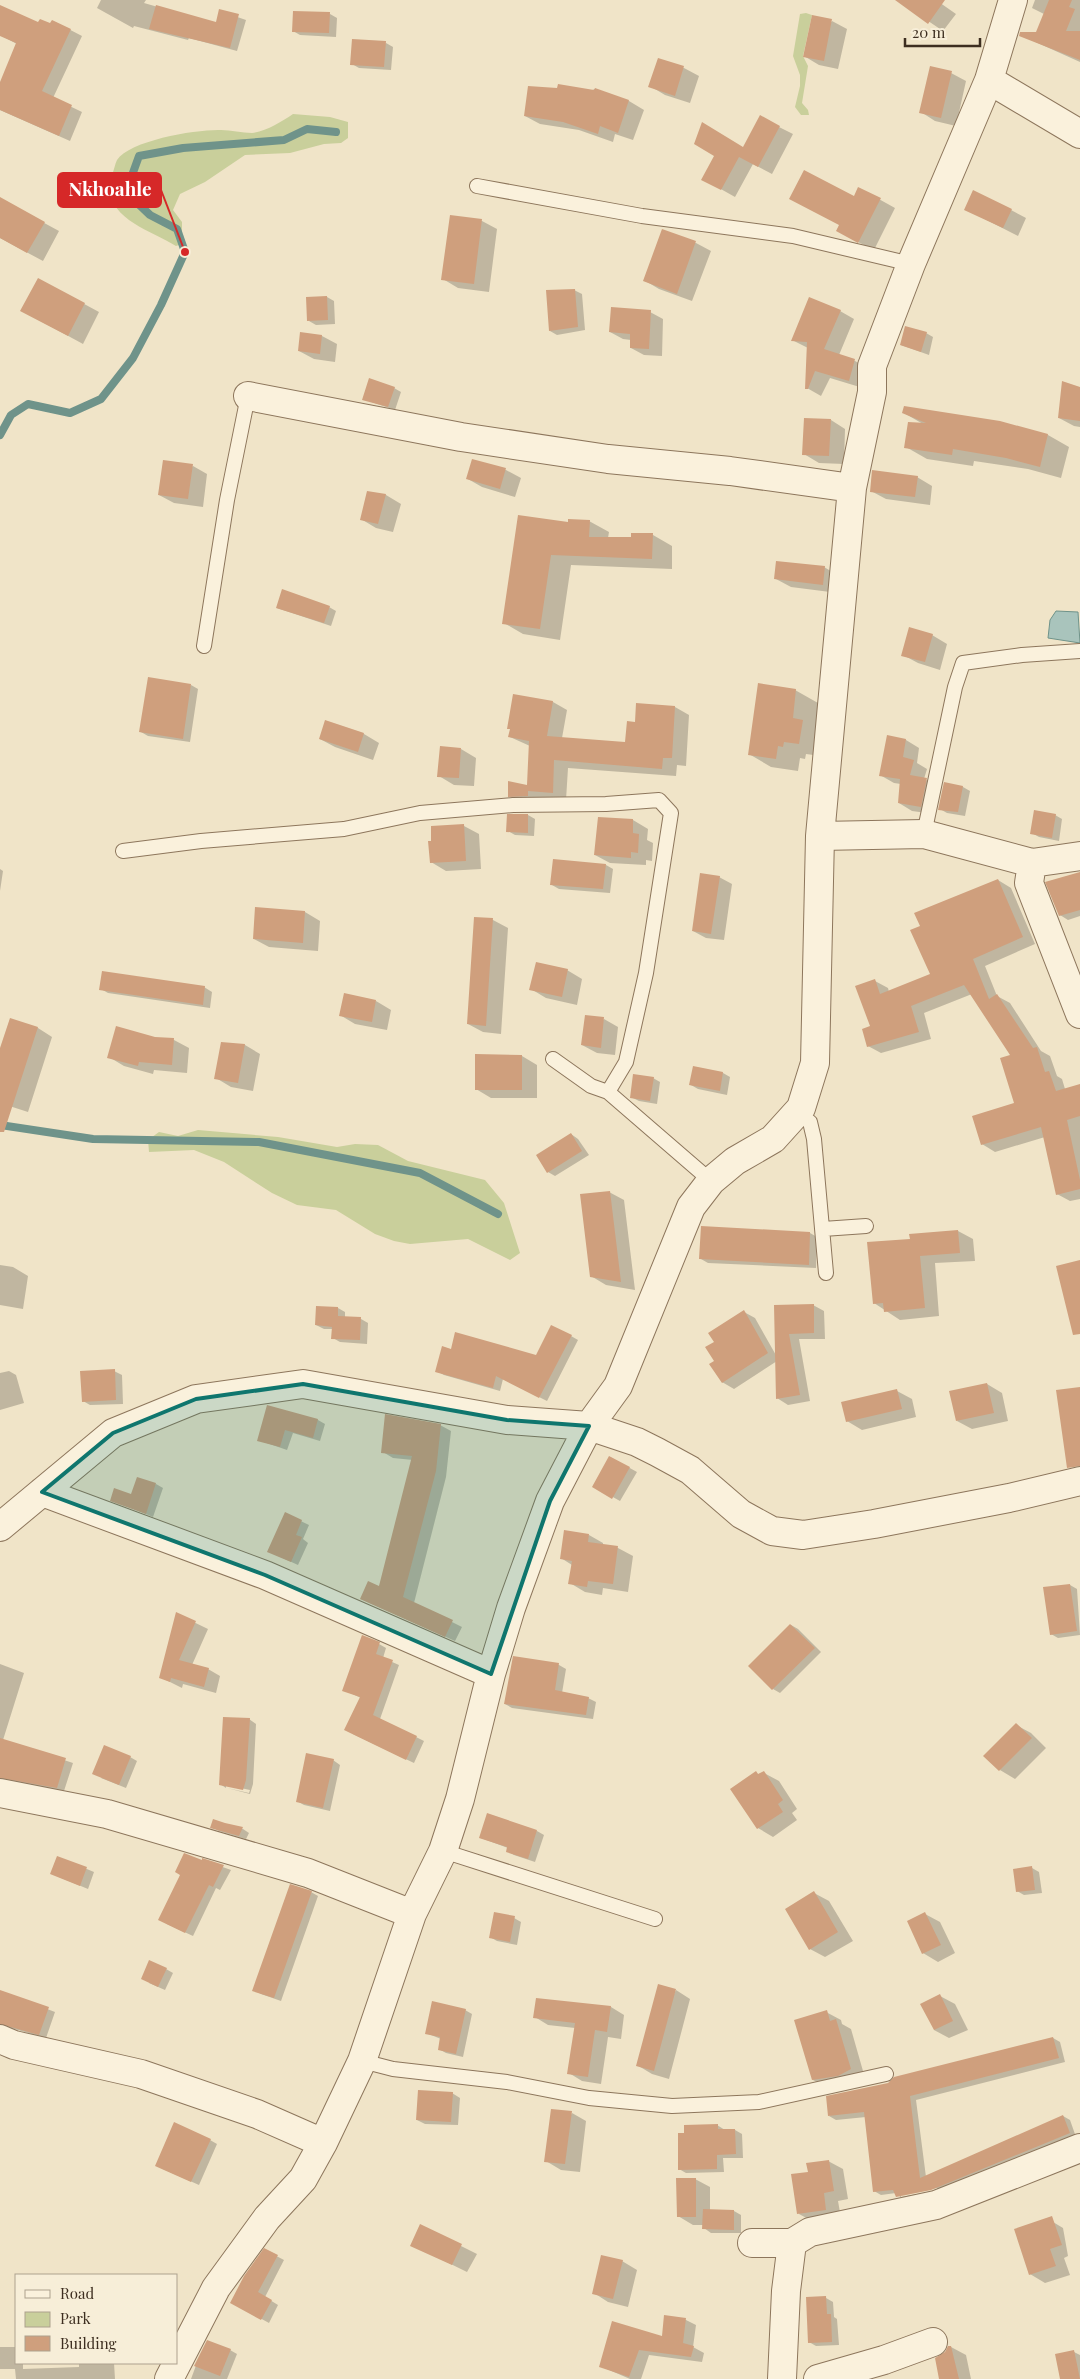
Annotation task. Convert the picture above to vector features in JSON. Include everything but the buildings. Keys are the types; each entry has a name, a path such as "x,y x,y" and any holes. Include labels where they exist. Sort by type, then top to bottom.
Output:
{"street":[{"path":"178,2362 216,2288 267,2218 303,2180 362,2061 412,1914 443,1851 460,1799 491,1674 511,1608 550,1501 589,1426 618,1386 691,1207 711,1181 735,1161 773,1139 801,1108 815,1063 820,836 852,488 872,392 872,366 910,264 990,80 1013,0"},
{"path":"990,80 1080,134"},
{"path":"248,396 461,437 608,459 730,471 852,488"},
{"path":"820,836 924,834 1032,863 1080,856"},
{"path":"1032,863 1029,883 1080,1014"},
{"path":"0,1527 113,1433 196,1398 303,1384 507,1420 589,1426 636,1442 690,1470 741,1514 772,1531 803,1535 1009,1498 1080,1481"},
{"path":"42,1492 265,1575 491,1674"},
{"path":"0,1793 107,1814 308,1873 412,1914"},
{"path":"0,2039 14,2045 141,2074 257,2114 323,2143"},
{"path":"752,2243 792,2242 810,2232 936,2205 1080,2148"},
{"path":"782,2379 786,2291 792,2242"},
{"path":"818,2379 884,2360 933,2342"},
{"path":"169,2379 177,2364"}],"lane":[{"path":"477,186 642,216 793,236 910,264"},
{"path":"204,646 227,500 248,396"},
{"path":"924,834 955,687 963,663 1022,655 1080,652"},
{"path":"123,851 201,841 344,829 430,812 513,805 606,804 659,800 671,813 646,973 626,1062 608,1092"},
{"path":"553,1058 591,1086 608,1092 711,1181"},
{"path":"797,1113 810,1122 823,1228 826,1273"},
{"path":"823,1228 866,1226"},
{"path":"443,1851 655,1919"},
{"path":"362,2061 393,2069 507,2082 589,2098 672,2106 759,2102 886,2074"}],"highlighted area":[{"path":"303,1384 507,1420 589,1426 550,1501 491,1674 265,1575 42,1492 113,1433 196,1399"}],"green space":[{"path":"800,14 812,15 803,56 808,66 802,103 808,110 809,115 801,115 795,107 800,86 800,75 793,56"},
{"path":"293,114 330,117 348,122 348,138 341,143 324,144 290,153 245,155 205,182 180,194 173,210 182,222 182,244 176,246 140,227 119,211 113,201 110,189 116,162 124,153 136,147 165,137 197,131 258,132 274,126"},
{"path":"198,1130 278,1137 337,1147 355,1144 378,1145 408,1161 485,1180 504,1203 520,1253 510,1260 468,1239 410,1244 394,1241 375,1234 336,1210 297,1205 272,1193 224,1162 194,1150 149,1152 148,1140 159,1132 178,1136"}],"water":[{"path":"1056,611 1078,612 1080,643 1048,638 1050,620"}],"waterway":[{"path":"0,435 11,415 28,404 70,413 101,399 133,358 161,305 185,252 177,229 150,215 126,192 139,156 183,148 284,140 307,129 336,132"},
{"path":"0,1125 93,1139 259,1142 420,1173 498,1214"}],"place":[{"name":"Nkhoahle","path":"185,252"}]}
